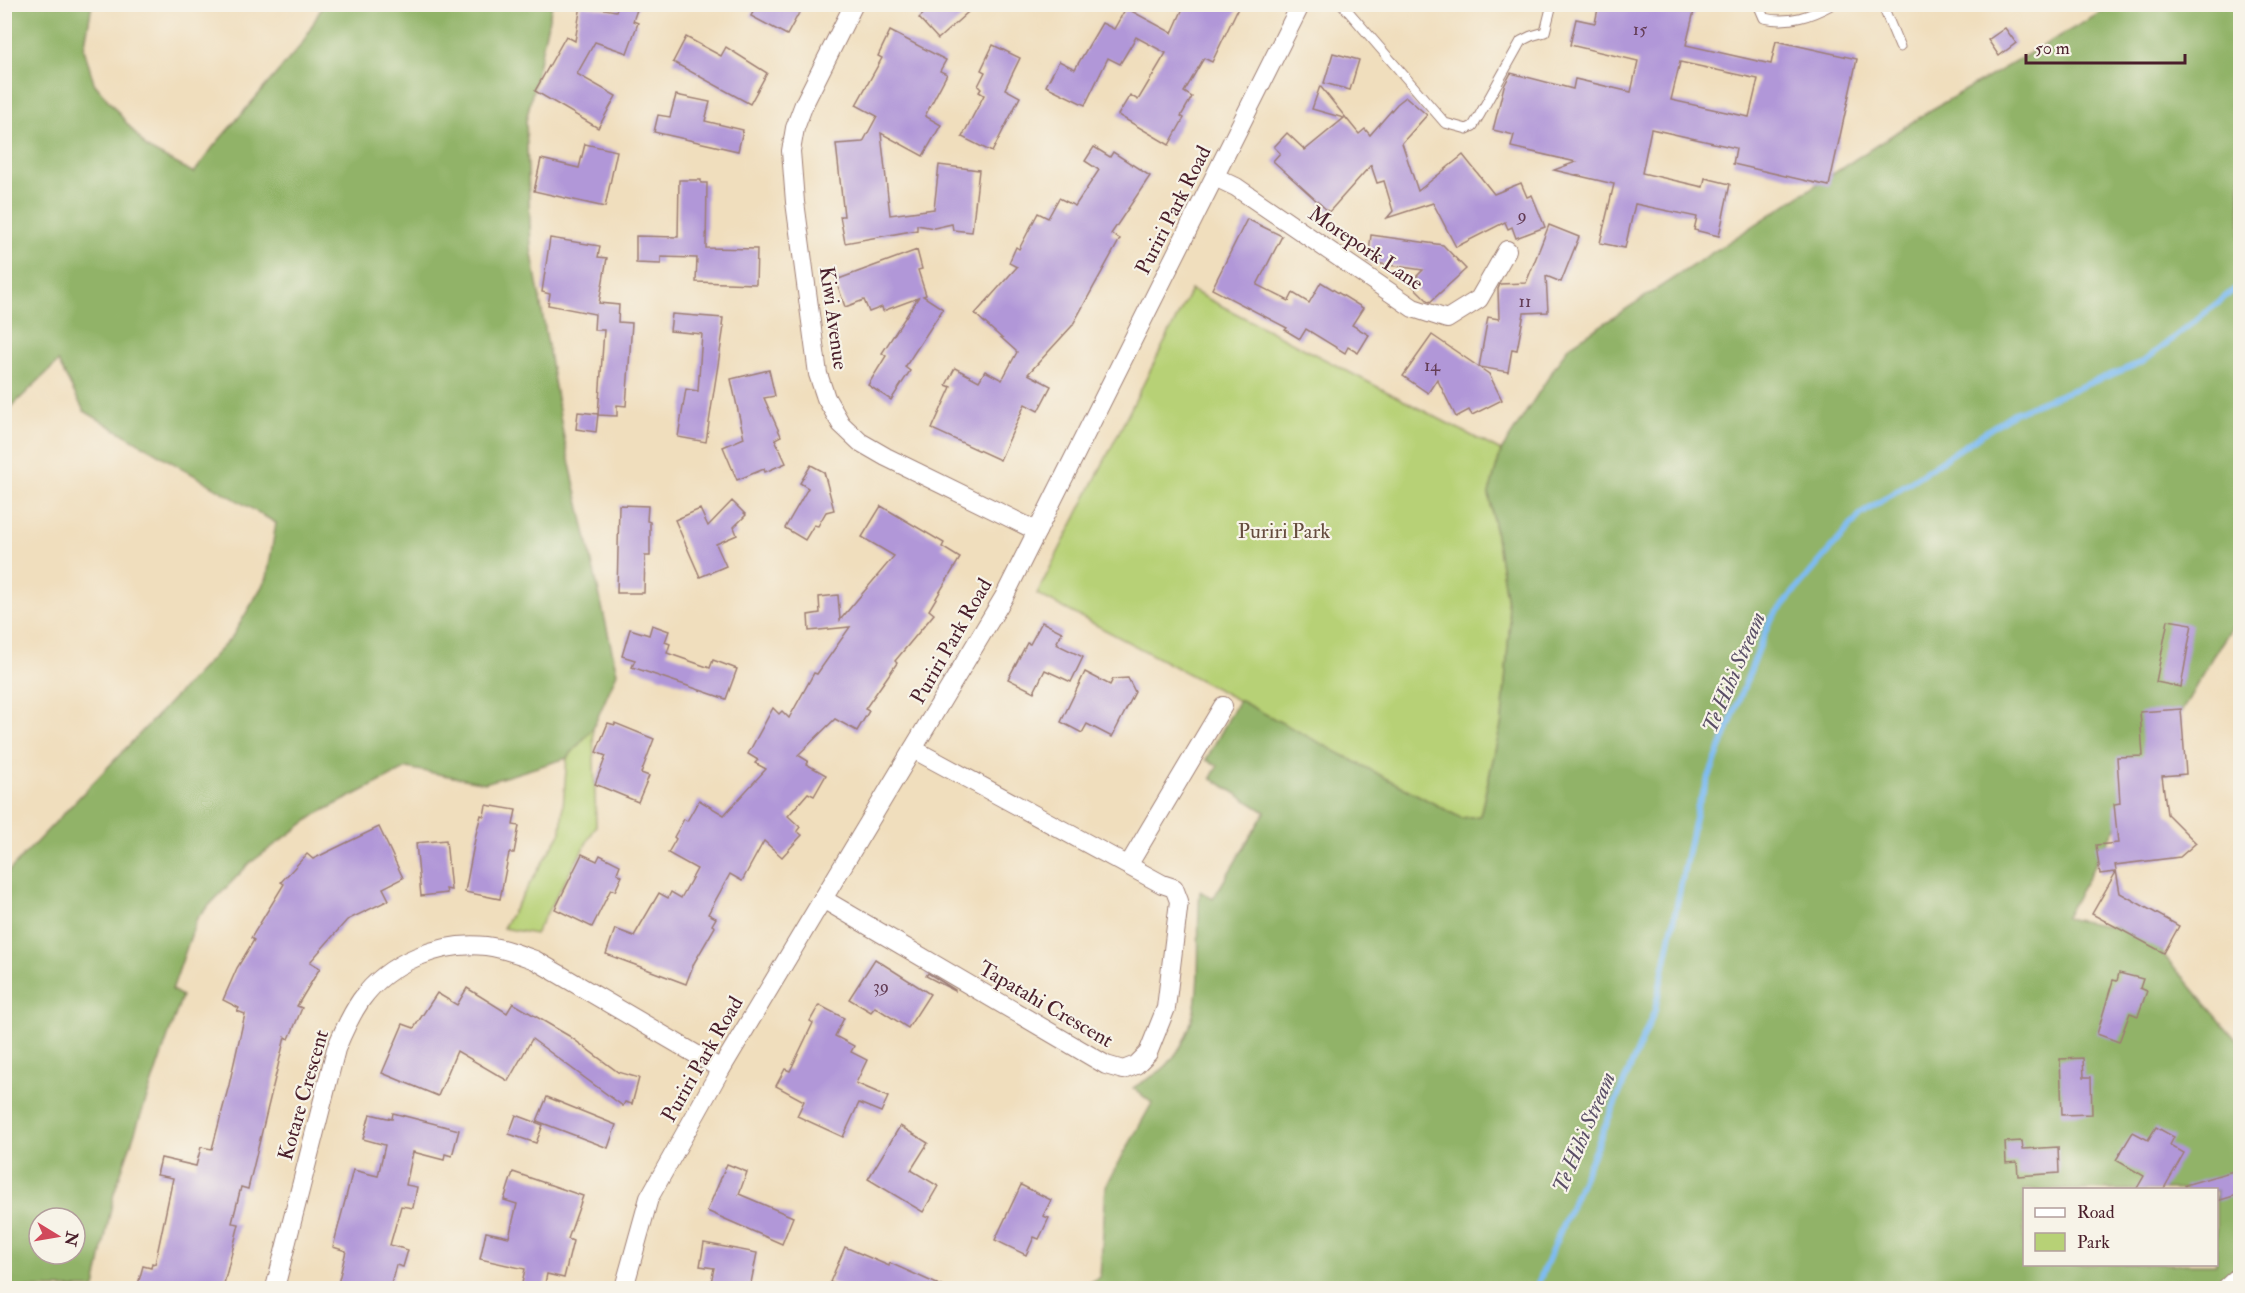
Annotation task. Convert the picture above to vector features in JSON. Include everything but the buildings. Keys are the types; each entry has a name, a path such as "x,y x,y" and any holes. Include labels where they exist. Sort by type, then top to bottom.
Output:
{"street":[{"name":"Kiwi Avenue","path":"854,4 804,104 795,128 791,151 795,202 818,374 826,398 841,424 860,442 1037,531"},
{"name":"Puriri Park Road","path":"624,1288 649,1198 722,1069 1004,597 1301,4"},
{"name":"Morepork Lane","path":"1215,177 1236,187 1413,308 1447,319 1479,299 1507,250"},
{"path":"1129,864 1223,706"},
{"name":"Tapatahi Crescent","path":"823,900 1106,1065 1123,1070 1136,1065 1148,1053 1166,1008 1179,901 1174,888 1162,884 1129,864 913,749"},
{"name":"Kotare Crescent","path":"275,1288 336,1049 347,1022 362,998 384,977 408,961 432,951 459,945 487,946 510,951 535,960 722,1069"},
{"path":"2226,1288 2241,1275"}],"lane":[{"path":"1342,4 1445,123 1467,129 1473,126 1521,41 1545,32 1552,4"},
{"path":"1758,4 1764,18 1775,21 1815,14 1833,4"},
{"path":"1882,4 1900,46"}],"green space":[{"path":"5,4 92,5 84,49 94,83 147,148 194,173 213,147 302,44 323,5 552,5 526,121 531,248 563,433 617,673 593,728 567,758 485,783 407,768 317,814 250,863 197,918 172,990 182,996 114,1193 95,1288 5,1288 5,875 232,637 267,578 276,523 84,411 58,362 5,413"},
{"path":"2114,5 2240,5 2240,615 2213,656 2065,918 2145,933 2240,1044 2240,1278 2225,1288 2100,1288 2085,1283 2059,1288 1081,1288 1100,1277 1106,1186 1152,1103 1133,1088 1167,1065 1181,1046 1190,1026 1198,982 1200,891 1213,899 1265,812 1211,778 1218,765 1206,760 1239,700 1461,818 1480,816 1502,721 1510,621 1489,493 1501,451 1568,347 1929,111"},
{"name":"Puriri Park","path":"1191,290 1501,451 1489,494 1510,621 1502,721 1480,816 1461,818 1037,594"},
{"path":"593,728 596,826 535,934 503,928 561,832 567,758"}],"waterway":[{"name":"Te Hihi Stream","path":"1536,1288 1655,1010 1697,808 1770,620 1860,515 2014,413 2143,362 2240,285"}]}
